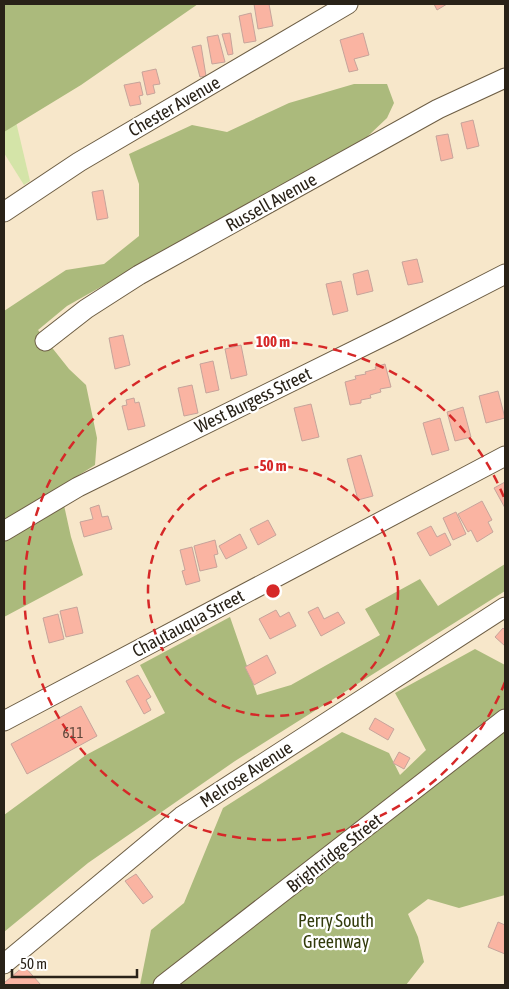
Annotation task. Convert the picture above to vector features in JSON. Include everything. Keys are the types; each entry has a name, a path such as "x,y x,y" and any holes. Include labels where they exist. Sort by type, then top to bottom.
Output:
{"street":[{"name":"Chester Avenue","path":"4,212 79,162 348,4"},
{"name":"Russell Avenue","path":"45,340 86,309 139,275 438,109 505,78"},
{"name":"West Burgess Street","path":"4,531 78,487 505,274"},
{"name":"Chautauqua Street","path":"4,721 505,456"},
{"name":"Melrose Avenue","path":"4,964 182,816 505,607"},
{"name":"Brightridge Street","path":"163,985 505,719"}],"green space":[{"path":"4,4 198,4 81,85 4,132"},
{"path":"4,71 30,181 24,185 4,153"},
{"path":"354,84 387,84 394,103 387,118 367,137 67,306 38,330 69,369 86,385 97,438 95,465 60,487 71,537 83,575 4,617 4,311 66,270 104,264 139,236 139,184 129,154 192,125 227,132 289,103"},
{"path":"505,564 505,591 235,761 88,863 4,932 4,815 86,755 165,713 140,665 230,617 257,695 291,685 380,635 365,609 420,579 438,606"},
{"name":"Perry South Greenway","path":"475,649 505,665 505,895 459,908 428,899 408,914 418,937 424,962 406,985 140,985 151,930 184,903 223,808 342,732 389,753 400,775 426,750 395,693"}],"building":[{"path":"254,4 269,4 273,26 258,29"},
{"path":"434,4 447,4 437,10"},
{"path":"251,13 256,41 244,43 239,16"},
{"path":"230,33 233,54 228,55 222,34"},
{"path":"363,33 369,55 354,59 358,70 349,72 340,40"},
{"path":"218,35 225,62 212,64 207,37"},
{"path":"201,45 206,76 200,77 192,47"},
{"path":"156,69 160,84 153,85 155,93 147,95 142,72"},
{"path":"140,82 143,95 139,96 141,104 130,106 124,85"},
{"path":"473,120 479,146 467,149 461,123"},
{"path":"448,134 453,158 441,161 436,136"},
{"path":"103,190 108,218 97,220 92,192"},
{"path":"417,259 423,282 408,285 402,262"},
{"path":"368,270 373,291 357,295 353,274"},
{"path":"341,281 348,311 333,315 326,284"},
{"path":"123,335 130,365 115,369 109,338"},
{"path":"241,345 247,375 231,379 225,349"},
{"path":"213,361 219,390 206,393 200,364"},
{"path":"385,364 391,387 380,389 381,392 370,395 371,398 361,400 361,403 350,405 345,382 356,379 355,376 366,374 365,372"},
{"path":"192,385 198,413 184,416 178,388"},
{"path":"498,391 505,418 486,423 479,396"},
{"path":"134,398 135,403 139,402 145,426 128,430 122,406 127,405 126,400"},
{"path":"311,404 319,437 302,441 294,408"},
{"path":"463,407 471,437 455,441 447,412"},
{"path":"440,418 449,450 432,455 423,423"},
{"path":"361,455 373,496 358,500 347,459"},
{"path":"505,482 505,508 494,488"},
{"path":"482,501 492,520 488,522 493,532 477,542 471,530 468,532 458,514"},
{"path":"99,505 102,517 108,516 112,529 84,537 80,522 93,519 90,508"},
{"path":"456,512 466,534 453,540 443,518"},
{"path":"268,520 276,535 258,545 250,529"},
{"path":"431,526 437,537 445,533 451,545 430,556 417,533"},
{"path":"240,534 247,548 226,559 219,546"},
{"path":"215,540 218,554 214,555 217,567 200,571 194,546"},
{"path":"192,547 200,581 186,585 182,571 185,570 180,550"},
{"path":"77,607 83,633 66,637 60,611"},
{"path":"318,607 324,619 338,612 345,623 321,636 308,612"},
{"path":"276,610 280,617 289,612 296,626 270,639 259,619"},
{"path":"58,614 64,639 49,643 43,618"},
{"path":"503,628 505,630 505,646 495,637"},
{"path":"267,655 276,673 254,685 245,667"},
{"path":"138,675 151,697 146,700 151,710 144,714 126,681"},
{"path":"81,706 97,736 27,774 11,744"},
{"path":"375,718 394,729 388,740 369,729"},
{"path":"399,752 410,758 404,769 393,763"},
{"path":"136,874 153,897 143,904 125,881"},
{"path":"498,922 505,925 505,954 488,947"},
{"path":"24,966 41,985 4,985 4,983"}]}
